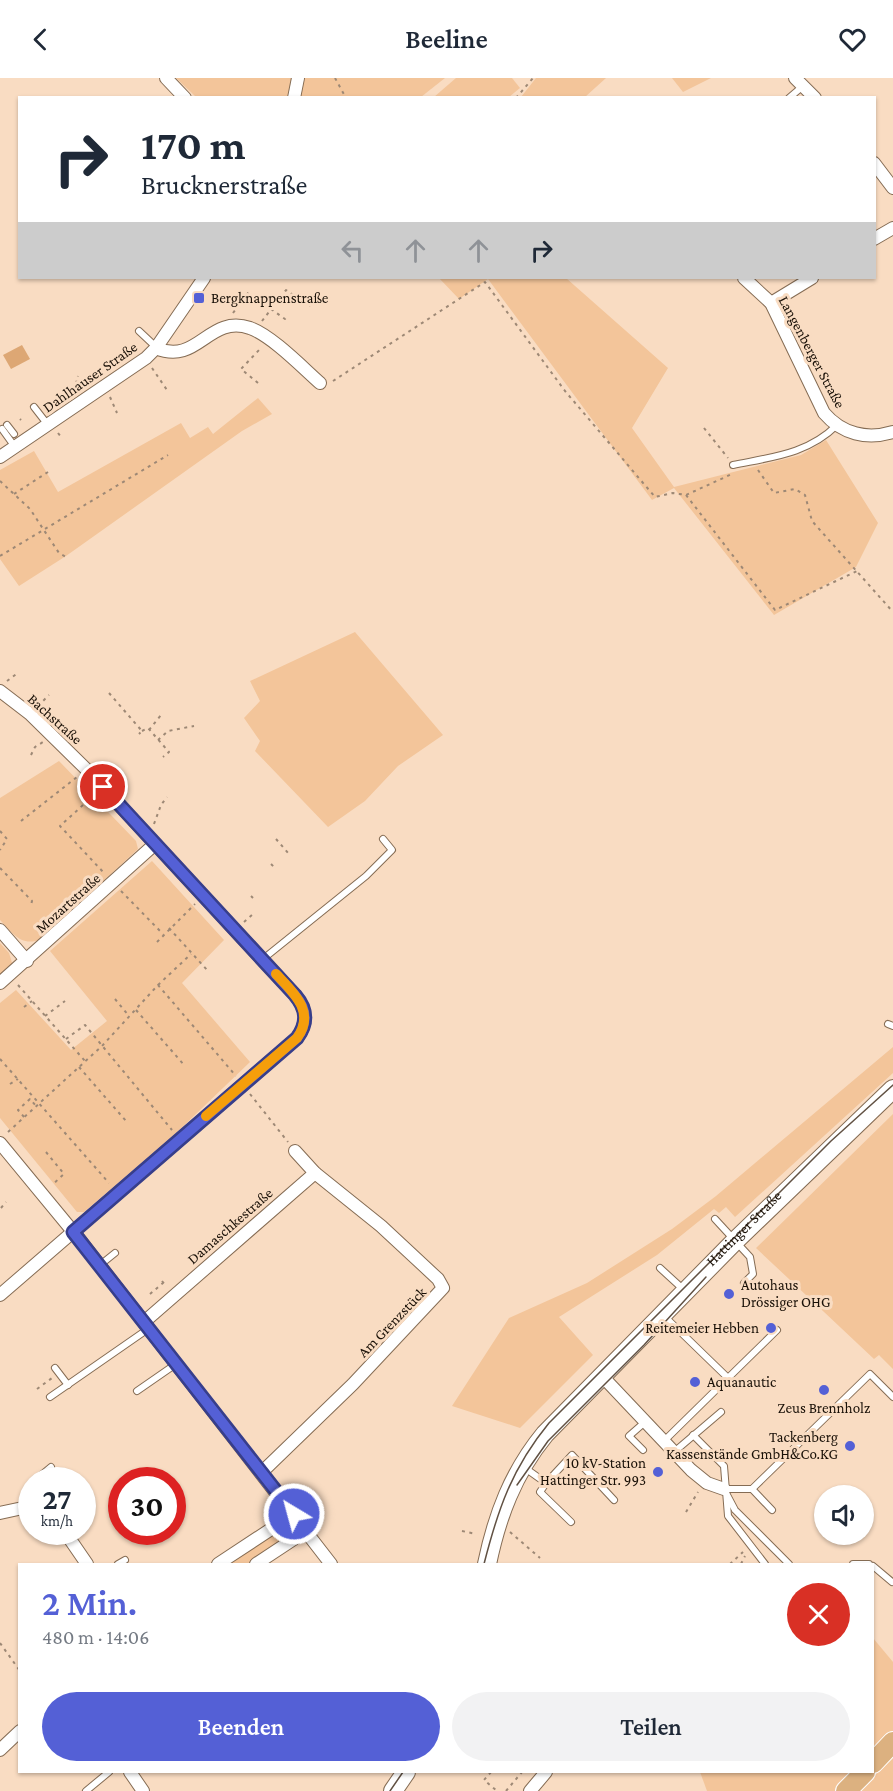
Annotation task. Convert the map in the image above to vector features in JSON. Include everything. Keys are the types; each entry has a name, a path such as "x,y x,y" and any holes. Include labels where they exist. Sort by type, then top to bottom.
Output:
{"main road":[{"path":"874,1762 893,1742"},
{"path":"846,1791 864,1773"}],"street":[{"path":"166,78 183,96"},
{"path":"294,96 298,78"},
{"path":"800,82 813,96"},
{"path":"876,166 893,188"},
{"path":"876,238 893,228"},
{"name":"Dahlhauser Straße","path":"0,457 146,358 156,348 203,279"},
{"name":"Langenberger Straße","path":"745,279 771,303 824,413 837,426 859,435 893,432"},
{"path":"771,303 810,279"},
{"path":"156,348 170,354 181,352 223,327 234,326 254,330 320,383"},
{"name":"Bachstraße","path":"0,691 30,714 86,769 295,995 305,1012 304,1028 297,1038 243,1084"},
{"name":"Mozartstraße","path":"5,979 113,883 152,841"},
{"path":"0,930 27,960"},
{"path":"0,1294 243,1084"},
{"name":"Hattinger Straße","path":"487,1563 509,1489 522,1465 545,1434 735,1241 893,1089"},
{"path":"0,1143 43,1193 262,1472 330,1563"},
{"path":"295,1151 315,1173"},
{"name":"Damaschkestraße","path":"146,1325 315,1173"},
{"name":"Am Grenzstück","path":"262,1472 353,1384 443,1288 438,1279 381,1226 315,1173"},
{"path":"603,1377 674,1452 707,1483 724,1489"},
{"path":"0,1513 18,1509"},
{"path":"220,1563 294,1514"},
{"path":"258,1563 306,1531"},
{"path":"74,1545 86,1563"},
{"path":"0,1750 18,1733"},
{"path":"131,1773 143,1791"},
{"path":"393,1791 405,1773"},
{"path":"530,1791 545,1773"}],"lane":[{"path":"790,96 800,82"},
{"path":"139,331 156,348"},
{"path":"34,407 48,425"},
{"path":"736,464 796,453 837,426"},
{"path":"14,434 4,427 15,447"},
{"path":"263,959 366,876 392,850 383,838"},
{"path":"715,1219 750,1257 753,1274 744,1283"},
{"path":"99,1265 115,1253"},
{"path":"660,1268 686,1292"},
{"path":"663,1315 728,1378"},
{"path":"50,1397 146,1325"},
{"path":"664,1441 777,1330"},
{"path":"137,1391 176,1364"},
{"path":"57,1371 68,1385"},
{"path":"724,1489 752,1489 870,1374 893,1397"},
{"path":"674,1452 721,1412"},
{"path":"643,1450 629,1436 645,1422"},
{"path":"693,1435 724,1466 724,1489 728,1516 764,1563"},
{"path":"571,1522 540,1492 572,1455 614,1500"},
{"path":"522,1465 546,1483"},
{"path":"724,1489 735,1510 788,1563"},
{"path":"752,1489 772,1510"},
{"path":"120,1563 125,1560"},
{"path":"874,1567 892,1582"},
{"path":"83,1790 108,1773"}],"path":[{"path":"335,78 345,96"},
{"path":"519,96 532,78"},
{"path":"484,279 565,391 655,497 673,493 686,495 740,470 704,428"},
{"path":"320,383 327,385 485,282"},
{"path":"223,327 251,289"},
{"path":"254,330 286,290 309,306 316,297"},
{"path":"271,309 285,319 287,316"},
{"path":"258,383 241,369 268,340"},
{"path":"146,358 167,390"},
{"path":"73,394 78,376"},
{"path":"105,387 117,413"},
{"path":"0,556 43,528 168,455"},
{"path":"752,461 774,493 795,489 805,495 812,521 893,612"},
{"path":"14,494 48,472"},
{"path":"0,481 30,509 59,553 68,558"},
{"path":"686,495 775,610 857,571"},
{"path":"109,693 142,731"},
{"path":"118,712 123,708"},
{"path":"149,730 161,715"},
{"path":"158,740 168,731 194,726"},
{"path":"139,734 148,728 169,752 163,757"},
{"path":"21,821 86,769"},
{"path":"103,787 60,826 163,934"},
{"path":"152,841 161,805 167,797"},
{"path":"0,831 7,839 0,850"},
{"path":"276,839 289,854"},
{"path":"0,868 32,901 31,905"},
{"path":"157,942 203,896"},
{"path":"169,928 208,971"},
{"path":"184,944 186,953"},
{"path":"8,1132 102,1046 191,953"},
{"path":"5,979 32,1001 86,1061"},
{"path":"158,985 230,1069"},
{"path":"115,999 129,1016"},
{"path":"24,1006 32,1001"},
{"path":"45,1016 64,1001"},
{"path":"136,1009 185,1066"},
{"path":"184,1024 188,1020"},
{"path":"66,1039 85,1025 165,1122"},
{"path":"212,1056 216,1052"},
{"path":"0,1059 107,1181"},
{"path":"79,1067 126,1121"},
{"path":"10,1084 19,1078"},
{"path":"243,1084 295,1151"},
{"path":"24,1117 18,1110 30,1099 36,1106"},
{"path":"43,1193 64,1174 46,1152"},
{"path":"1,1208 6,1202"},
{"path":"150,1294 163,1283 162,1281"},
{"path":"37,1389 57,1371"},
{"path":"686,1512 695,1495 707,1483"},
{"path":"462,1531 476,1534"},
{"path":"509,1532 540,1558"},
{"path":"731,1563 750,1545"},
{"path":"0,1643 18,1668"},
{"path":"490,1773 484,1780 497,1791"},
{"path":"507,1791 521,1773"}],"shaded area":[{"path":"176,78 293,78 288,96 195,96"},
{"path":"300,78 445,78 422,96 296,96"},
{"path":"456,78 512,78 520,88 510,96 435,96"},
{"path":"536,78 606,78 586,96 522,96"},
{"path":"672,78 711,78 683,92"},
{"path":"440,279 488,279 459,299"},
{"path":"488,279 567,279 668,368 632,428 674,487 801,455 826,440 878,523 856,567 774,615 674,488 652,500"},
{"path":"22,345 30,359 11,369 3,355"},
{"path":"258,398 272,414 242,431 66,556 19,586 0,559 0,470 34,451 58,492 181,423 190,438 208,427 213,434"},
{"path":"355,632 443,735 398,766 365,801 328,827 255,751 260,741 244,718 260,701 250,681"},
{"path":"59,761 136,841 138,849 39,940 27,941 13,934 0,920 0,798"},
{"path":"152,861 224,940 182,983 250,1062 172,1137 84,1212 77,1212 0,1118 0,1003 16,990 71,1050 107,1021 50,951"},
{"path":"0,943 9,953 13,966 0,975"},
{"path":"893,1047 893,1073 735,1217 726,1207 719,1213 714,1209 657,1255 559,1317 593,1355 520,1428 452,1406 509,1318 587,1283 672,1229 716,1196"},
{"path":"893,1114 893,1369 879,1355 874,1359 756,1248"},
{"path":"282,1526 290,1532 289,1536 248,1563 227,1563"},
{"path":"874,1639 893,1662 893,1731 874,1750"},
{"path":"893,1756 893,1791 860,1791"},
{"path":"700,1773 853,1773 836,1791 707,1791"}],"tram line":[{"path":"484,1563 508,1490 525,1456 549,1423 831,1141 893,1085"},
{"path":"517,1485 548,1441 644,1345 706,1277"},
{"path":"390,1791 402,1773"}],"slow traffic":[{"path":"206,1116 297,1038 304,1028 305,1012 302,1003 276,974"}],"place":[{"name":"Bergknappenstraße","path":"199,298"},
{"name":"Autohaus Drössiger OHG","path":"729,1294"},
{"name":"Reitemeier Hebben","path":"771,1328"},
{"name":"Aquanautic","path":"695,1382"},
{"name":"Zeus Brennholz","path":"824,1390"},
{"name":"Tackenberg Kassenstände GmbH&Co.KG","path":"850,1446"},
{"name":"10 kV-Station Hattinger Str. 993","path":"658,1472"}],"route":[{"path":"103,787 302,1003 305,1012 304,1028 297,1038 73,1232 294,1514"}]}
